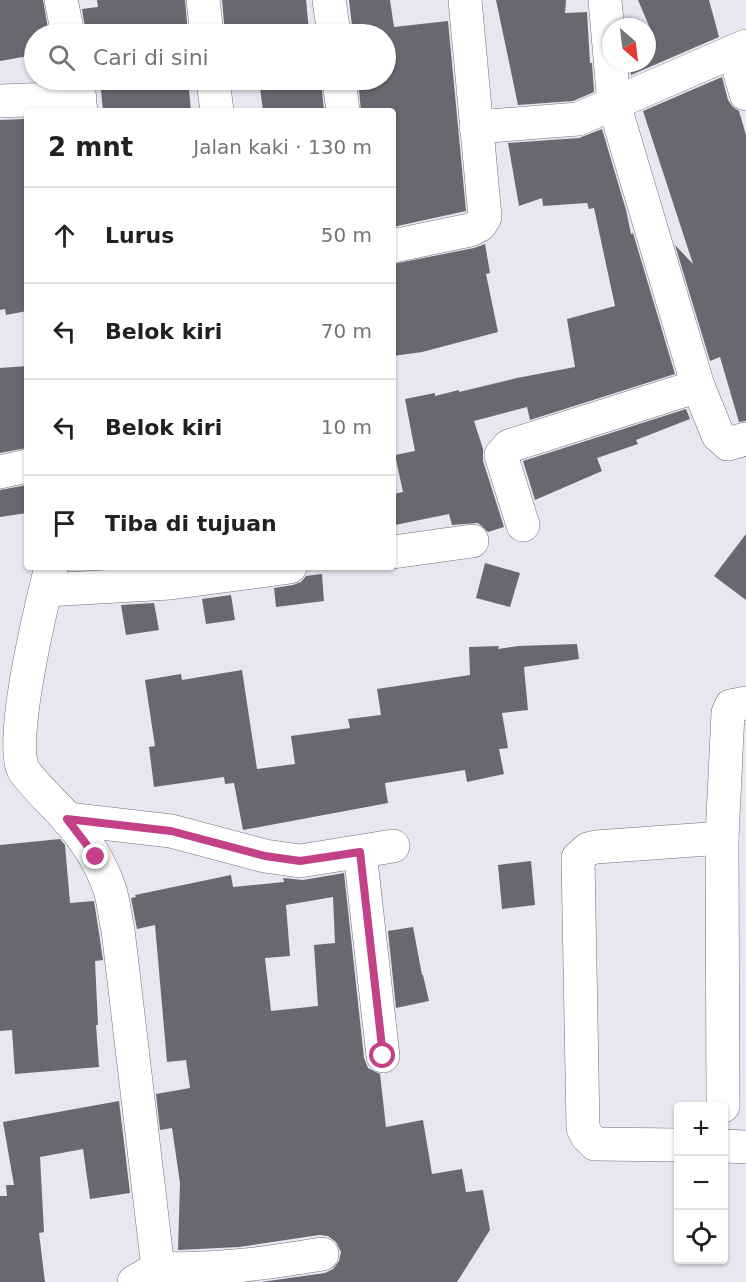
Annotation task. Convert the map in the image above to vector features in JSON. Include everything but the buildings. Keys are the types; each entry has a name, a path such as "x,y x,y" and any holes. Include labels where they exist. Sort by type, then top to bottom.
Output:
{"street":[{"path":"62,0 66,24"},
{"path":"203,0 206,24"},
{"path":"329,0 333,24"},
{"path":"396,245 470,230 483,222 485,217 465,0"},
{"path":"605,0 614,105 698,386 718,435 728,444 746,439"},
{"path":"476,127 573,120 614,105 740,48 746,94"},
{"path":"214,90 217,108"},
{"path":"340,90 343,108"},
{"path":"0,102 79,96"},
{"path":"523,525 501,455 503,450 698,386"},
{"path":"0,472 24,467"},
{"path":"396,552 472,541"},
{"path":"268,570 170,583 49,579 38,619 20,723 20,753 23,769 67,819 96,857 110,889 118,930 146,1275 322,1254"},
{"path":"723,1102 722,838 728,713 731,706 746,703"},
{"path":"67,819 171,831 265,856 300,861 393,846"},
{"path":"674,1145 595,1144 583,1128 578,858 588,849 596,847 722,838"},
{"path":"360,852 383,1056"},
{"path":"728,1146 746,1147"}],"route":[{"path":"96,857 67,819 171,831 265,856 300,861 360,852 383,1056"}]}
